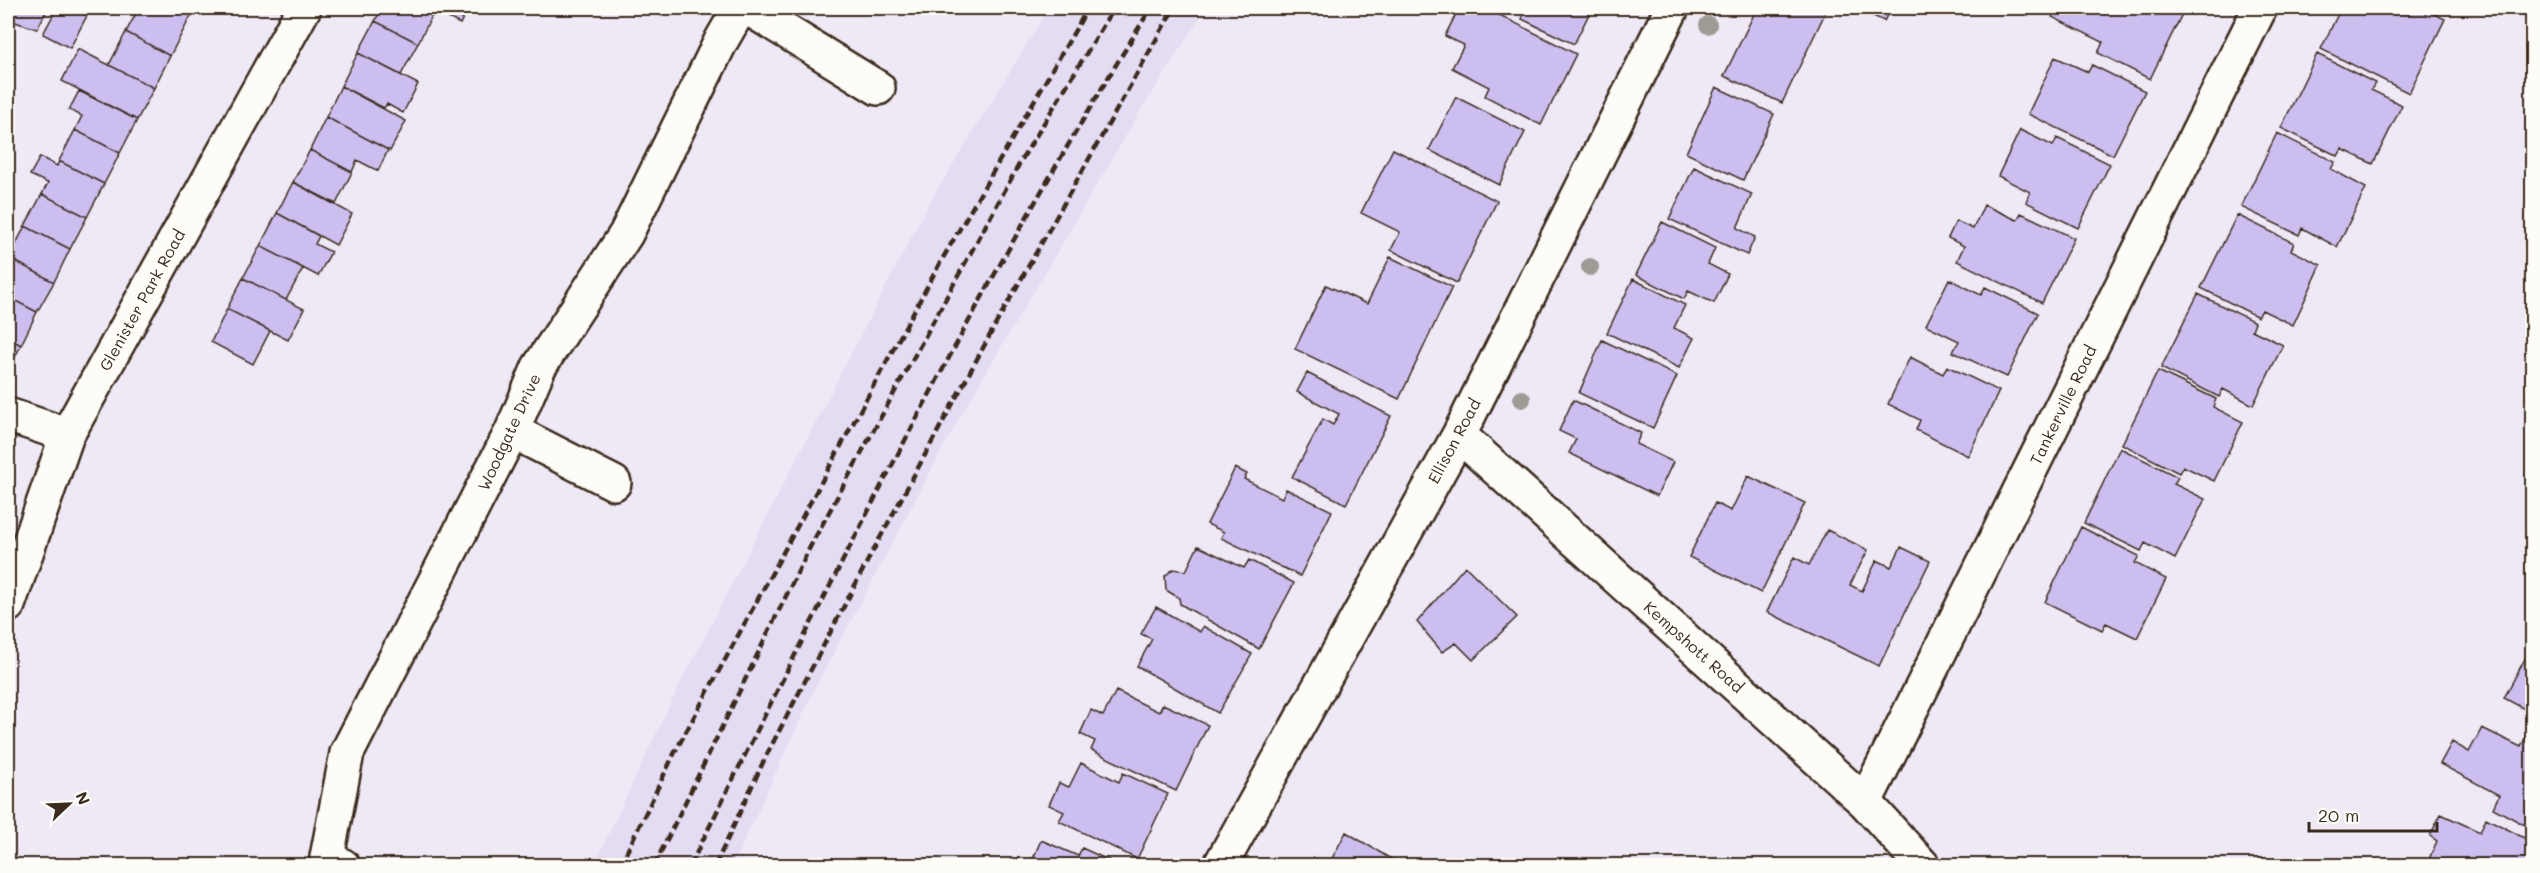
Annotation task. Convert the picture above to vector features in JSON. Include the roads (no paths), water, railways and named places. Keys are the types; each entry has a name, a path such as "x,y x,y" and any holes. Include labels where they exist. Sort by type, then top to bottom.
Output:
{"street":[{"name":"Glenister Park Road","path":"8,605 68,435 303,8"},
{"name":"Woodgate Drive","path":"343,866 327,857 347,753 512,431 539,367 626,234 721,41 740,8"},
{"path":"748,8 878,88"},
{"name":"Ellison Road","path":"1220,866 1459,435 1672,8"},
{"name":"Tankerville Road","path":"1865,802 2260,8"},
{"path":"8,415 68,435"},
{"path":"512,431 614,483"},
{"name":"Kempshott Road","path":"1459,435 1865,802 1916,863"}],"railway":[{"path":"620,866 675,752 940,263 1088,8"},
{"path":"654,866 811,545 1022,159 1114,8"},
{"path":"690,866 910,431 1027,217 1151,8"},
{"path":"715,866 765,758 867,562 997,322 1174,8"}]}
